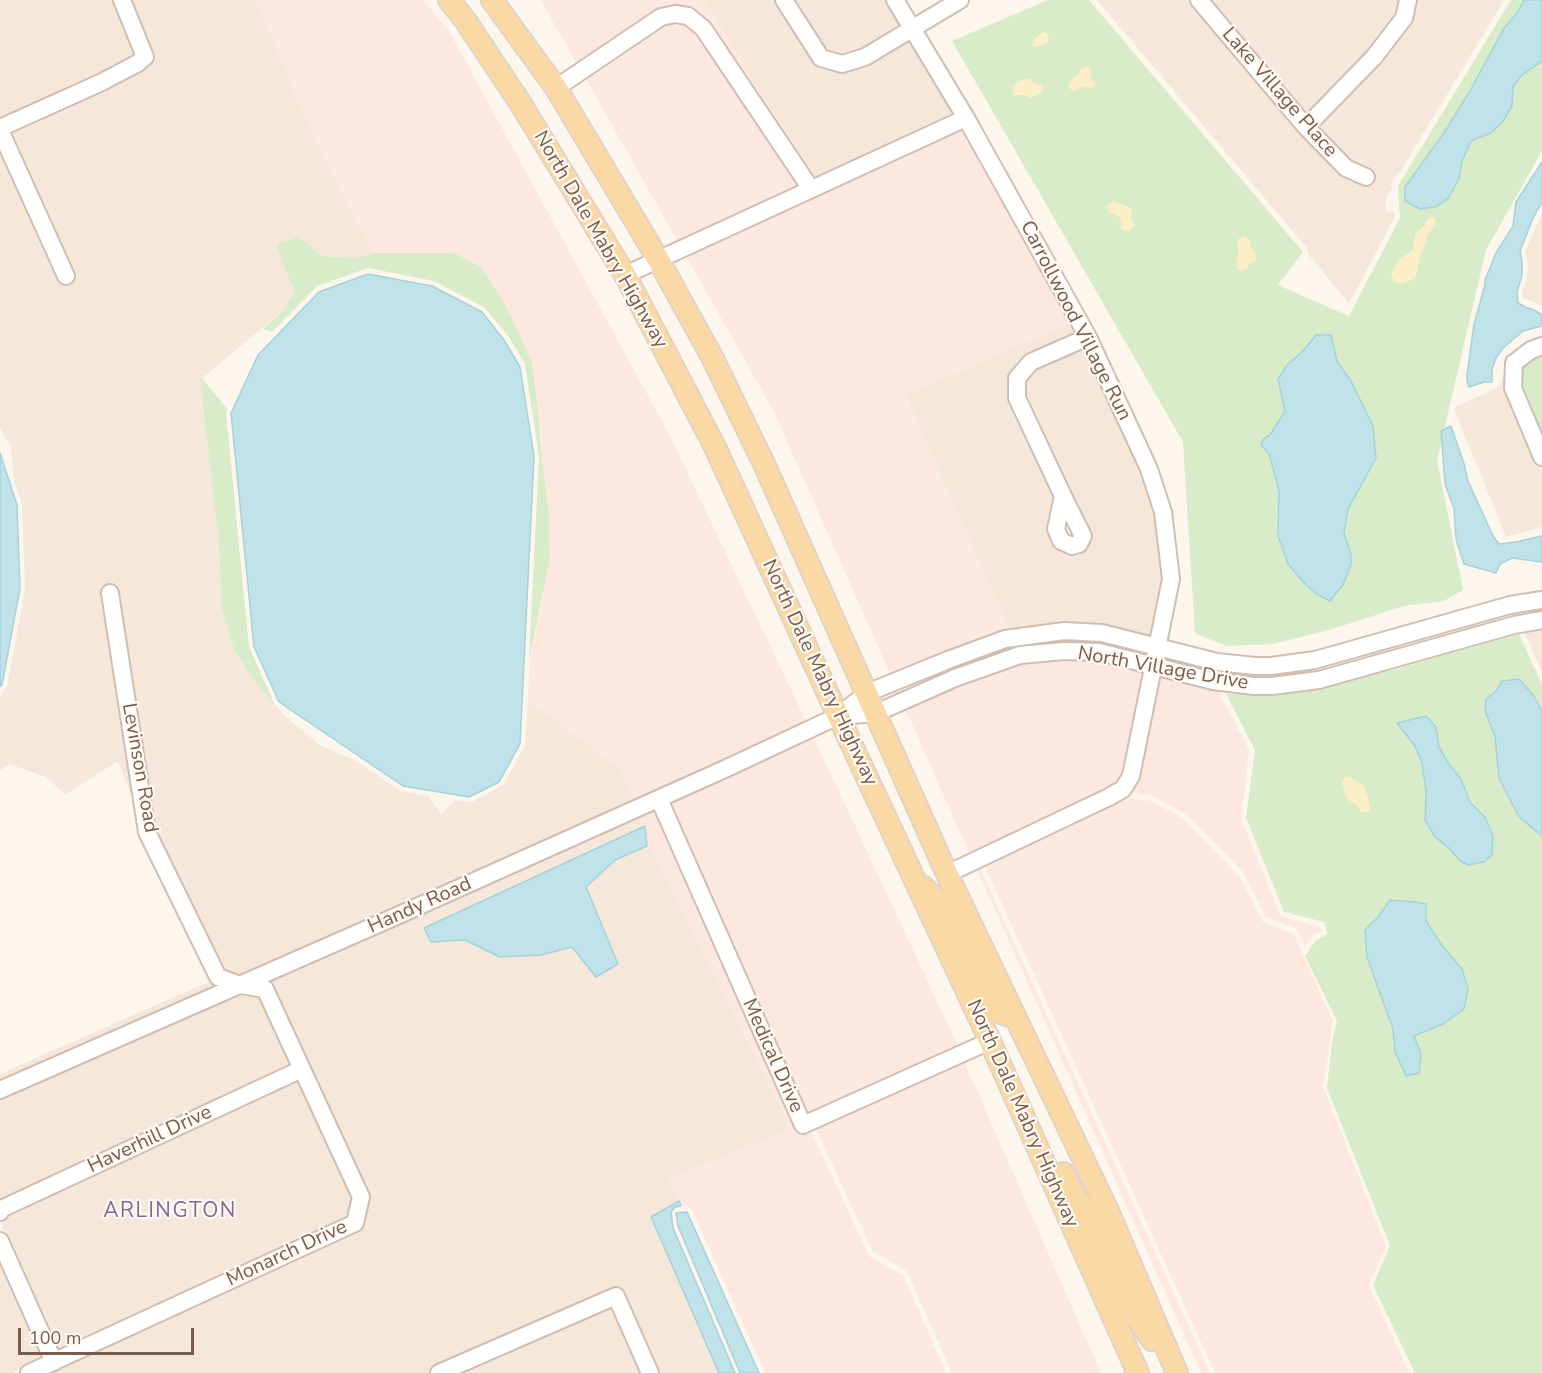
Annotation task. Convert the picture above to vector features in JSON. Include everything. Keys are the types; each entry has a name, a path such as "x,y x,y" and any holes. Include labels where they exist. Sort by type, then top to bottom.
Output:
{"main road":[{"name":"North Dale Mabry Highway","path":"449,0 519,101 625,275 715,447 914,876 930,916 990,1041 1138,1373"},
{"name":"North Dale Mabry Highway","path":"492,0 556,88 658,259 712,357 759,452 947,874 1113,1224 1175,1373"},
{"path":"914,876 944,908 990,1004 999,1012 1014,1015"},
{"path":"990,1041 1023,1090 1074,1194 1086,1212 1113,1224"},
{"path":"1073,1227 1100,1242 1113,1264 1134,1313 1175,1373"}],"street":[{"path":"66,276 0,129 102,82 145,57 122,0"},
{"path":"784,0 820,58 842,64 865,57 960,0"},
{"name":"Carrollwood Village Run","path":"895,0 966,118 1088,337 1149,469 1163,512 1171,579 1131,776 1123,789 947,874"},
{"name":"Lake Village Place","path":"1199,0 1306,127 1346,168 1366,177"},
{"path":"1306,127 1380,49 1404,18 1408,0"},
{"path":"556,88 661,17 675,14 688,16 703,27 811,189"},
{"path":"625,275 966,118"},
{"path":"1064,496 1017,398 1017,378 1031,362 1088,337"},
{"path":"1542,346 1531,350 1514,363 1513,388 1542,457"},
{"name":"Levinson Road","path":"110,593 147,832 218,977 240,985"},
{"name":"North Village Drive","path":"838,716 867,693 1005,639 1064,631 1102,633 1217,662 1270,666 1315,660 1510,605 1542,600"},
{"name":"North Village Drive","path":"838,716 876,713 955,678 1020,655 1064,651 1099,652 1213,681 1272,686 1319,680 1514,625 1542,620"},
{"path":"1005,639 1008,659"},
{"name":"Handy Road","path":"0,1090 659,799 838,716"},
{"name":"Medical Drive","path":"659,799 803,1125 990,1041"},
{"name":"Monarch Drive","path":"29,1373 355,1223 360,1197 265,988 240,985"},
{"name":"Haverhill Drive","path":"0,1212 1,1209 302,1069"},
{"path":"0,1241 54,1362"},
{"path":"439,1373 616,1296 650,1373"}],"shaded area":[{"path":"0,0 119,0 137,42 133,58 0,120"},
{"path":"132,0 256,0 315,140 374,253 355,258 323,256 298,237 276,244 295,292 283,311 200,380 218,533 222,609 234,650 249,674 286,717 320,745 356,761 401,791 428,796 441,814 455,800 472,802 503,785 525,746 528,699 622,770 635,802 251,972 235,976 222,972 153,831 115,586 103,587 139,815 118,761 65,795 46,777 9,764 0,771 0,697 7,686 25,590 22,505 14,480 11,447 0,428 0,145 63,285 74,280 7,132 144,66 149,40"},
{"path":"256,0 423,0 449,31 670,436 807,723 635,802 622,770 528,699 530,660 550,559 549,512 532,362 454,253 374,253 315,140"},
{"path":"704,0 777,0 819,65 912,38 957,114 814,180"},
{"path":"704,0 814,180 708,24 658,11 576,62 541,1"},
{"path":"791,0 888,0 904,26 862,51 841,57 824,52"},
{"path":"1097,0 1191,0 1344,174 1370,186 1374,173 1348,163 1315,127 1414,0 1504,0 1391,184 1393,189 1386,195 1385,206 1388,212 1394,211 1395,216 1349,304 1308,254 1307,248"},
{"path":"1207,0 1401,0 1399,15 1369,52 1306,117"},
{"path":"676,20 686,22 699,32 801,185 678,242 583,74 664,24"},
{"path":"964,126 1072,322 905,396 1010,632 891,676 774,412 685,254"},
{"path":"1542,213 1542,306 1522,297 1522,293 1527,276 1528,262 1525,252"},
{"path":"1072,322 1079,334 1013,373 1057,497 1050,527 1081,550 1024,397 1023,381 1034,368 1085,346 1143,471 1157,513 1164,578 1153,639 1010,632 905,395"},
{"path":"1508,367 1507,391 1542,473 1542,527 1506,537 1454,409 1497,388"},
{"path":"1542,627 1542,672 1523,630"},
{"path":"1065,658 1098,659 1147,671 1126,773 1119,784 970,855 905,708 958,684 1022,661"},
{"path":"1159,674 1222,689 1221,696 1249,750 1241,819 1280,915 1320,927 1322,931 1313,935 1305,946 1296,928 1266,917 1243,872 1187,815 1153,796 1129,792"},
{"path":"813,736 959,1048 805,1116 667,803"},
{"path":"1130,798 1151,801 1184,819 1239,876 1263,922 1293,933 1333,1021 1323,1087 1386,1246 1369,1285 1409,1373 1215,1373 983,862"},
{"path":"656,808 800,1133 810,1129 870,1257 903,1275 946,1373 765,1373 692,1210 688,1206 681,1206 669,1179 791,1129 646,836 640,815"},
{"path":"640,815 645,826 425,928 431,942 465,940 478,947 541,955 572,947 596,976 618,963 586,887 615,860 647,846 646,836 791,1129 669,1179 679,1201 651,1217 719,1373 46,1373 358,1230 366,1199 265,982"},
{"path":"979,866 1210,1373 1201,1373 976,867"},
{"path":"214,982 222,985 0,1083 0,1074 201,985"},
{"path":"240,992 261,995 294,1066 0,1202 0,1097"},
{"path":"964,1061 1101,1373 952,1373 907,1271 873,1252 815,1127"},
{"path":"300,1078 354,1198 350,1218 57,1353 3,1234 2,1223 6,1214"},
{"path":"0,1256 46,1358 13,1373 0,1373"}],"green space":[{"path":"1048,0 1089,0 1303,252 1278,285 1349,316 1400,218 1398,186 1511,0 1542,0 1542,151 1486,250 1437,460 1463,590 1444,601 1404,606 1329,630 1273,644 1226,646 1195,633 1183,442 952,41"},
{"path":"298,237 323,256 355,258 374,253 454,253 481,267 506,306 532,362 549,512 550,559 529,660 539,457 525,364 509,337 484,307 434,281 368,268 317,286 272,332 263,329 283,311 295,292 276,244"},
{"path":"1542,353 1542,442 1519,388 1520,367"},
{"path":"202,378 227,409 249,647 275,705 249,674 234,650 222,609 218,533 200,380"},
{"path":"1519,634 1542,685 1542,1373 1415,1373 1373,1285 1390,1246 1327,1088 1332,1042 1337,1021 1305,956 1316,940 1328,934 1324,922 1284,912 1246,818 1255,750 1226,694 1293,692 1389,671"}],"sand":[{"path":"1045,32 1049,36 1047,43 1032,46 1035,38"},
{"path":"1088,66 1091,69 1090,77 1095,85 1092,88 1082,87 1074,91 1070,89 1069,83"},
{"path":"1025,79 1041,85 1043,91 1031,98 1024,95 1012,95 1014,84"},
{"path":"1114,201 1131,208 1134,224 1129,231 1121,227 1121,220 1118,216 1109,213 1107,207"},
{"path":"1430,217 1435,218 1436,223 1427,235 1415,278 1399,284 1394,281 1391,274 1393,269 1398,260 1413,249 1415,234"},
{"path":"1245,236 1249,239 1256,257 1247,269 1241,272 1236,266 1239,250 1237,245 1238,239"},
{"path":"1346,776 1364,785 1370,806 1369,812 1361,812 1357,805 1346,797 1342,780"}],"water":[{"path":"1524,0 1542,0 1542,61 1522,75 1513,87 1512,106 1503,121 1491,133 1471,141 1462,161 1459,179 1448,199 1435,207 1420,209 1405,201 1405,187 1444,133 1504,28 1517,13"},
{"path":"1542,162 1542,202 1520,251 1522,275 1517,292 1518,303 1542,315 1542,326 1523,331 1503,348 1492,369 1492,382 1469,387 1467,375 1474,324 1485,280 1496,253 1513,226 1516,202"},
{"path":"368,274 432,286 482,312 504,340 520,367 534,456 520,744 499,782 469,797 403,786 279,702 254,647 231,413 258,355 319,292"},
{"path":"1316,335 1331,335 1337,361 1351,381 1373,426 1376,458 1348,509 1344,533 1351,555 1351,565 1343,585 1330,601 1306,585 1288,564 1278,536 1279,492 1277,483 1269,454 1261,445 1263,439 1270,435 1285,411 1278,379 1287,365"},
{"path":"1451,426 1468,481 1493,536 1499,544 1542,536 1542,562 1512,558 1500,564 1496,573 1464,564 1456,539 1454,508 1445,484 1441,431"},
{"path":"0,453 17,505 20,588 0,687"},
{"path":"1519,679 1534,696 1542,712 1542,836 1519,817 1499,778 1495,736 1485,711 1486,699 1496,691 1502,681"},
{"path":"1426,716 1436,727 1439,747 1461,779 1470,802 1485,817 1493,836 1492,855 1484,862 1468,865 1459,860 1435,837 1425,820 1426,791 1422,763 1415,746 1397,723"},
{"path":"645,826 647,846 615,860 586,887 618,964 596,977 572,947 541,955 500,957 465,940 431,942 424,928"},
{"path":"1390,900 1426,904 1426,921 1462,969 1468,989 1464,1009 1443,1024 1414,1036 1421,1054 1419,1073 1406,1076 1395,1052 1393,1029 1367,957 1365,930"},
{"path":"679,1201 681,1206 675,1207 671,1212 673,1228 735,1373 719,1373 651,1217"},
{"path":"687,1212 759,1373 740,1373 678,1226 676,1213"}],"district":[{"name":"ARLINGTON","path":"170,1212"}]}
